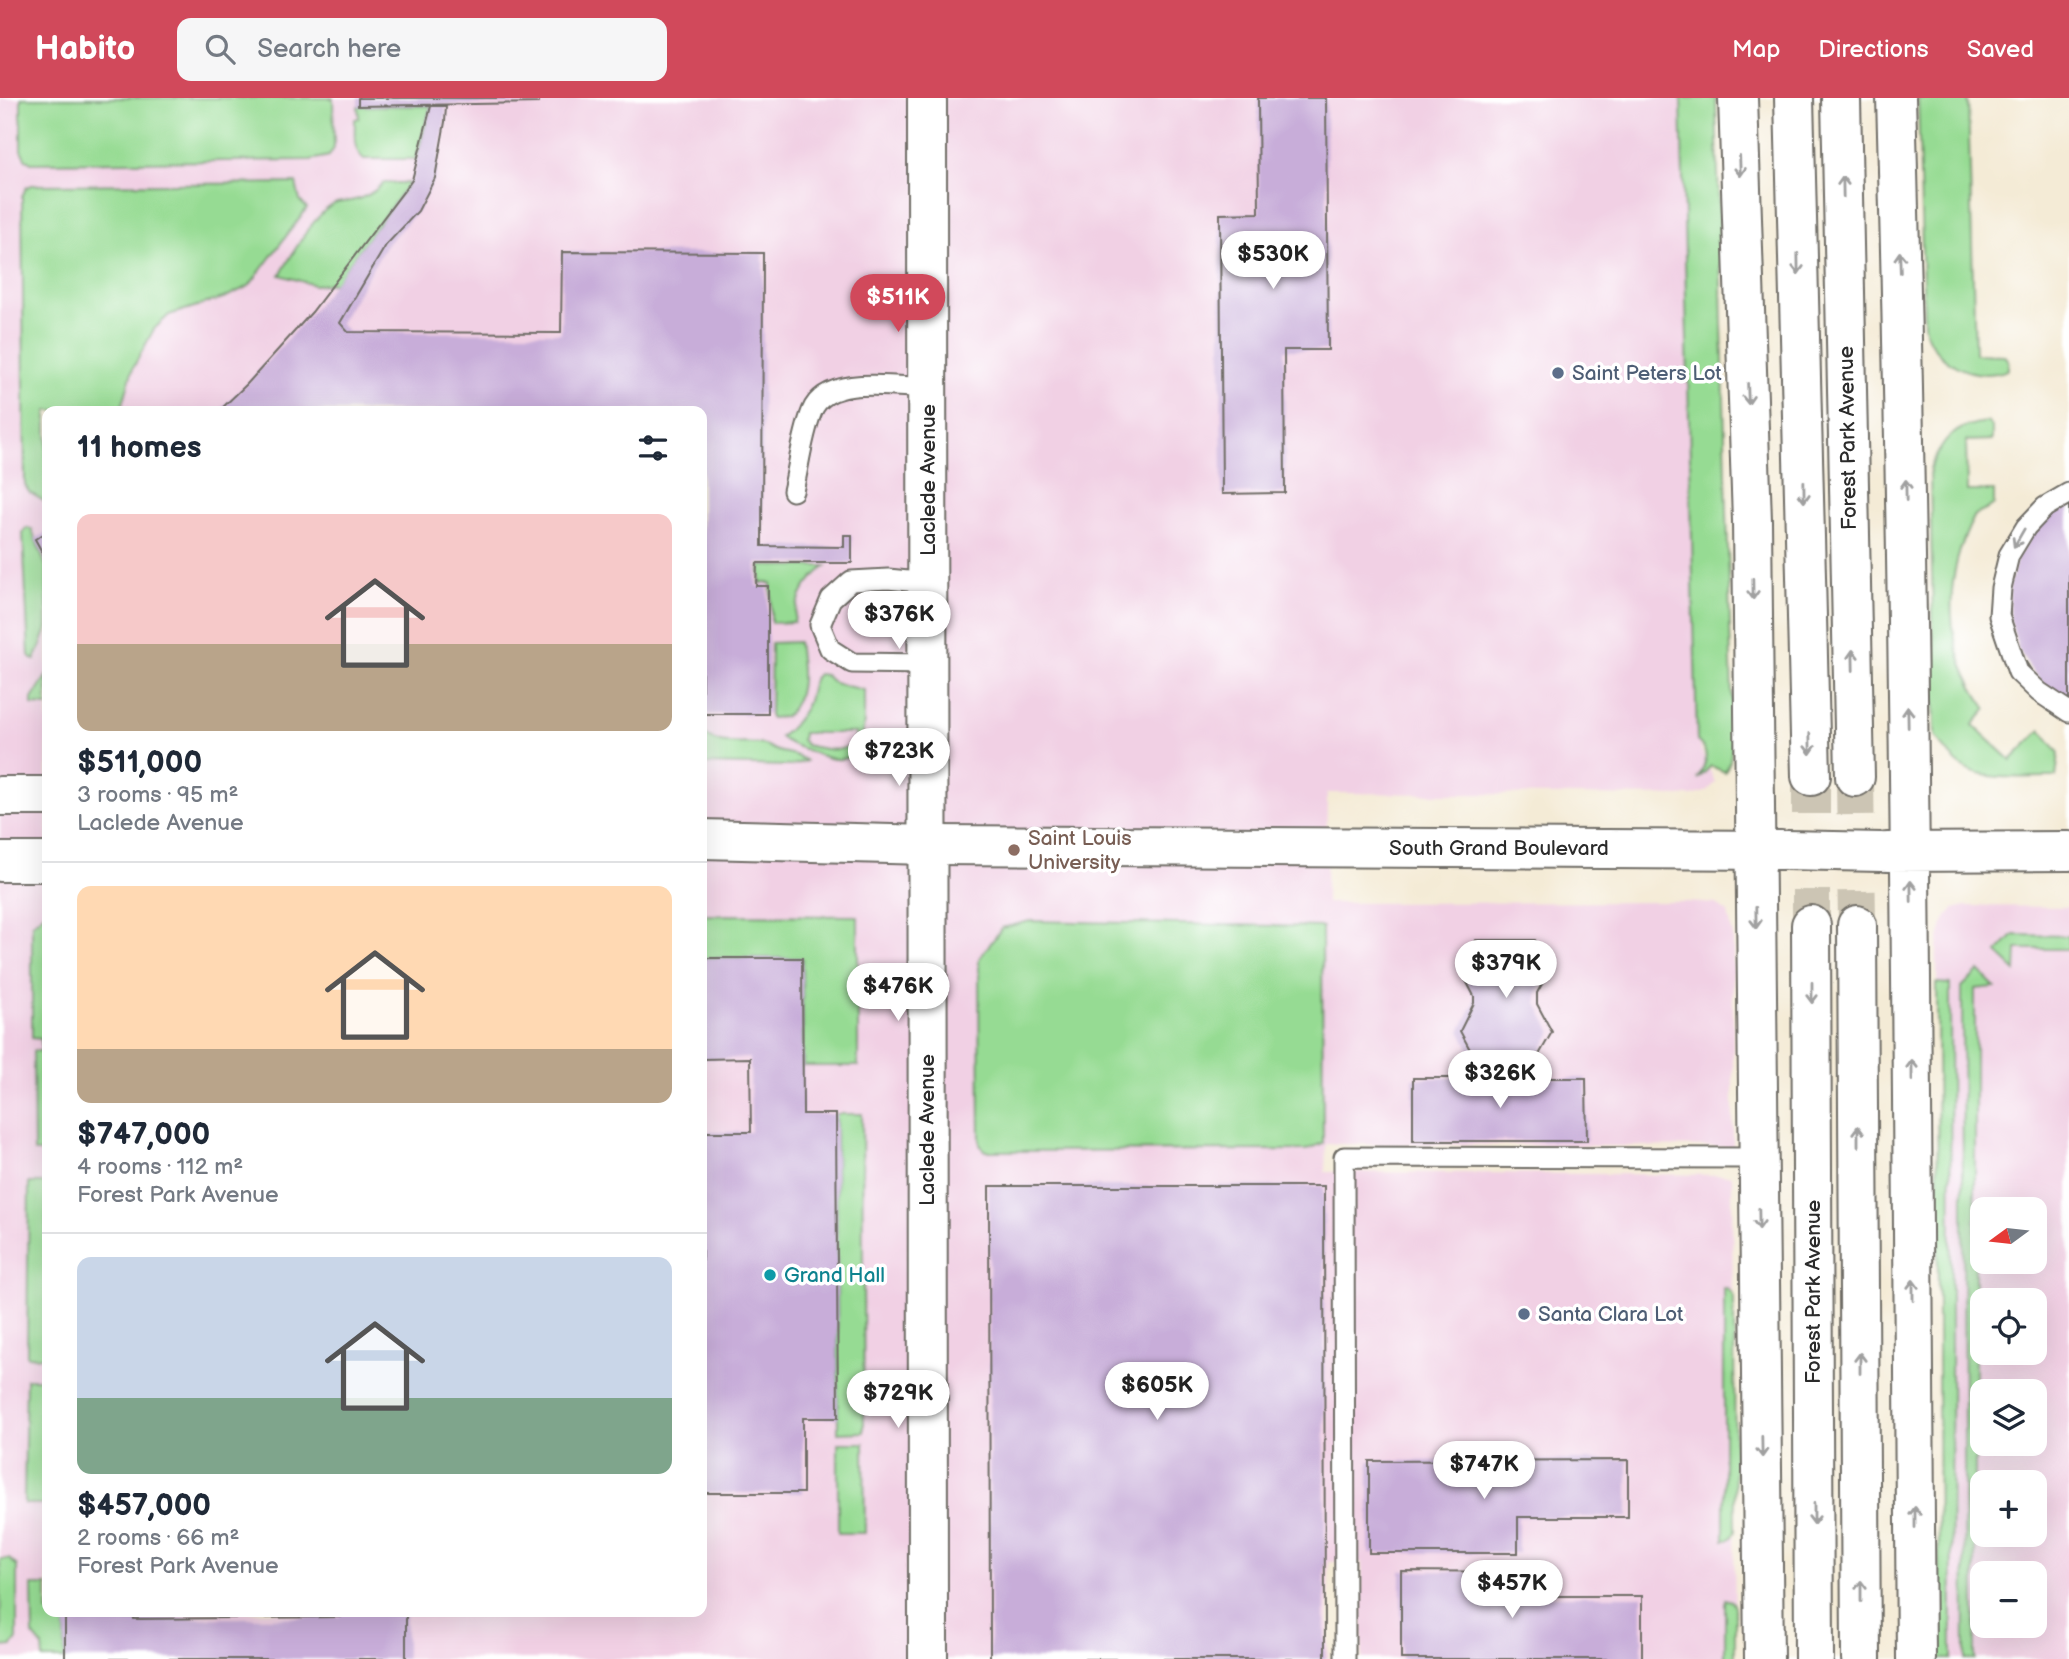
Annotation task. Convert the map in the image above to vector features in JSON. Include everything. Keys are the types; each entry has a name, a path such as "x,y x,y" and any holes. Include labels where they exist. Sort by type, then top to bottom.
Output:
{"main road":[{"name":"Laclede Avenue","path":"927,98 929,664 926,1214 929,1659"},
{"path":"1738,98 1752,521 1771,850 1759,1158 1764,1659"},
{"path":"1794,98 1811,776"},
{"name":"Forest Park Avenue","path":"1841,98 1855,777"},
{"path":"1896,98 1904,403 1896,852 1916,1659"},
{"path":"0,796 42,796"},
{"name":"South Grand Boulevard","path":"707,839 928,845 2069,851"},
{"path":"0,862 42,862"},
{"name":"Forest Park Avenue","path":"1811,925 1814,1659"},
{"path":"1857,925 1861,1659"}],"lane":[{"path":"793,491 813,409 830,391 843,386 928,388"},
{"path":"2069,493 2045,507 2026,527 2009,555 2001,588 1999,616 2018,672 2039,692 2069,712"},
{"path":"929,583 888,579 851,582 831,599 820,625 830,649 852,663 929,664"},
{"path":"1345,1659 1344,1157 1759,1158"}],"shaded area":[{"name":"Saint Louis University","path":"0,98 1681,98 1697,741 1715,782 1708,791 1692,796 1327,793 1326,903 1716,904 1728,913 1733,936 1733,1147 1326,1144 1325,1172 1732,1175 1735,1659 1362,1659 1362,1562 1329,1561 1328,1659 0,1659"},
{"path":"1965,906 2069,907 2069,1659 1939,1659 1937,947 1944,920 1954,909"}],"green space":[{"path":"21,98 333,98 334,148 329,156 311,160 31,163 21,150"},
{"path":"1681,98 1716,98 1733,737 1730,761 1725,772 1711,766 1698,779 1706,754 1697,741"},
{"path":"1918,98 1968,98 1975,354 2004,355 2008,361 2008,369 2000,373 1976,373 1956,366 1939,353 1924,326"},
{"path":"358,106 431,106 416,159 364,159 355,141"},
{"path":"296,183 300,201 307,208 249,286 226,297 169,315 154,329 133,368 122,406 42,406 42,500 29,492 25,485 22,196 31,185"},
{"path":"383,183 409,183 335,283 314,285 280,275 303,236 326,210 336,203 364,197"},
{"path":"1987,422 1992,427 1992,440 1966,441 1967,491 1994,491 1994,504 1975,515 1956,564 1952,589 1955,639 1972,686 1987,709 1973,725 2011,760 2041,730 2059,753 2056,777 1996,777 1973,772 1948,754 1935,736 1930,468 1945,442 1958,430"},
{"path":"25,529 32,530 42,556 42,642 35,660 29,655 23,534"},
{"path":"760,566 826,566 804,590 797,605 794,622 771,623 771,583 760,583"},
{"path":"798,642 801,682 796,701 785,717 770,718 771,643"},
{"path":"818,674 825,675 834,683 864,690 863,733 860,745 854,754 845,759 832,759 814,753 780,737 803,711","holes":["803,733 856,733 848,746 835,750 806,745 802,740"]},
{"path":"42,683 42,706 32,705 32,699"},
{"path":"707,736 723,742 765,745 799,756 806,761 790,766 707,764"},
{"path":"42,915 42,1051 41,1039 32,1038 32,924"},
{"path":"707,915 858,916 858,1066 803,1066 802,958 707,958"},
{"path":"1030,921 1322,927 1323,1143 1306,1150 986,1151 980,1145 979,959 1002,928"},
{"path":"2014,935 2069,936 2069,949 2017,949 2016,971 1997,953"},
{"path":"1979,971 1995,987 1975,989 1975,1197 1970,1197 1970,1274 1975,1274 1975,1288 1970,1288 1970,1365 1975,1365 1975,1379 1970,1379 1970,1456 1975,1456 1975,1470 1970,1470 1970,1547 1975,1547 1975,1561 1970,1561 1970,1638 1975,1638 1975,1659 1965,1659 1962,987"},
{"path":"1937,983 1950,984 1952,1659 1939,1659"},
{"path":"33,1051 42,1051 42,1152 34,1152"},
{"path":"836,1114 862,1114 864,1432 838,1433"},
{"path":"29,1183 42,1183 42,1357 27,1356"},
{"path":"1724,1288 1734,1297 1735,1531 1731,1538 1724,1540"},
{"path":"26,1379 42,1379 42,1504 24,1504"},
{"path":"838,1443 864,1443 865,1533 838,1533"},
{"path":"0,1559 9,1559 17,1566 17,1639 12,1646 1,1647"},
{"path":"32,1585 42,1585 42,1617 65,1617 65,1659 43,1659 42,1646 33,1635"},
{"path":"1725,1599 1732,1601 1735,1606 1735,1659 1725,1659"}],"building":[{"path":"358,98 539,98 539,103 358,106"},
{"path":"1258,98 1326,98 1328,350 1284,350 1285,493 1222,494 1220,214 1259,213"},
{"path":"431,106 446,106 435,178 418,211 386,245 340,323 348,332 561,333 562,252 763,253 762,546 844,547 844,535 852,535 852,563 757,563 756,586 768,586 768,714 707,714 707,406 224,406 312,312 412,180"},
{"path":"2069,505 2069,701 2048,688 2031,670 2018,649 2010,619 2009,588 2017,558 2034,532 2056,511"},
{"path":"42,535 42,552 35,539"},
{"path":"1476,940 1535,940 1552,966 1537,993 1537,1004 1552,1032 1536,1060 1475,1059 1460,1031 1474,1003 1474,996 1459,967"},
{"name":"Grand Hall","path":"707,958 802,958 803,1114 836,1114 838,1418 803,1418 803,1493 707,1493 707,1132 751,1132 750,1058 707,1059"},
{"path":"1413,1078 1586,1078 1587,1141 1413,1141"},
{"path":"989,1186 1324,1186 1325,1659 990,1659"},
{"path":"1628,1460 1628,1517 1518,1517 1518,1553 1369,1553 1369,1461"},
{"path":"1401,1571 1526,1572 1526,1596 1642,1596 1642,1659 1401,1659"},
{"path":"65,1617 406,1617 406,1659 65,1659"}],"tunnel":[{"path":"1811,776 1811,925"},
{"path":"1855,777 1857,925"}],"place":[{"name":"Saint Peters Lot","path":"1558,373"},
{"name":"Saint Louis University","path":"1014,850"},
{"name":"Grand Hall","path":"770,1275"},
{"name":"Santa Clara Lot","path":"1524,1314"}]}
